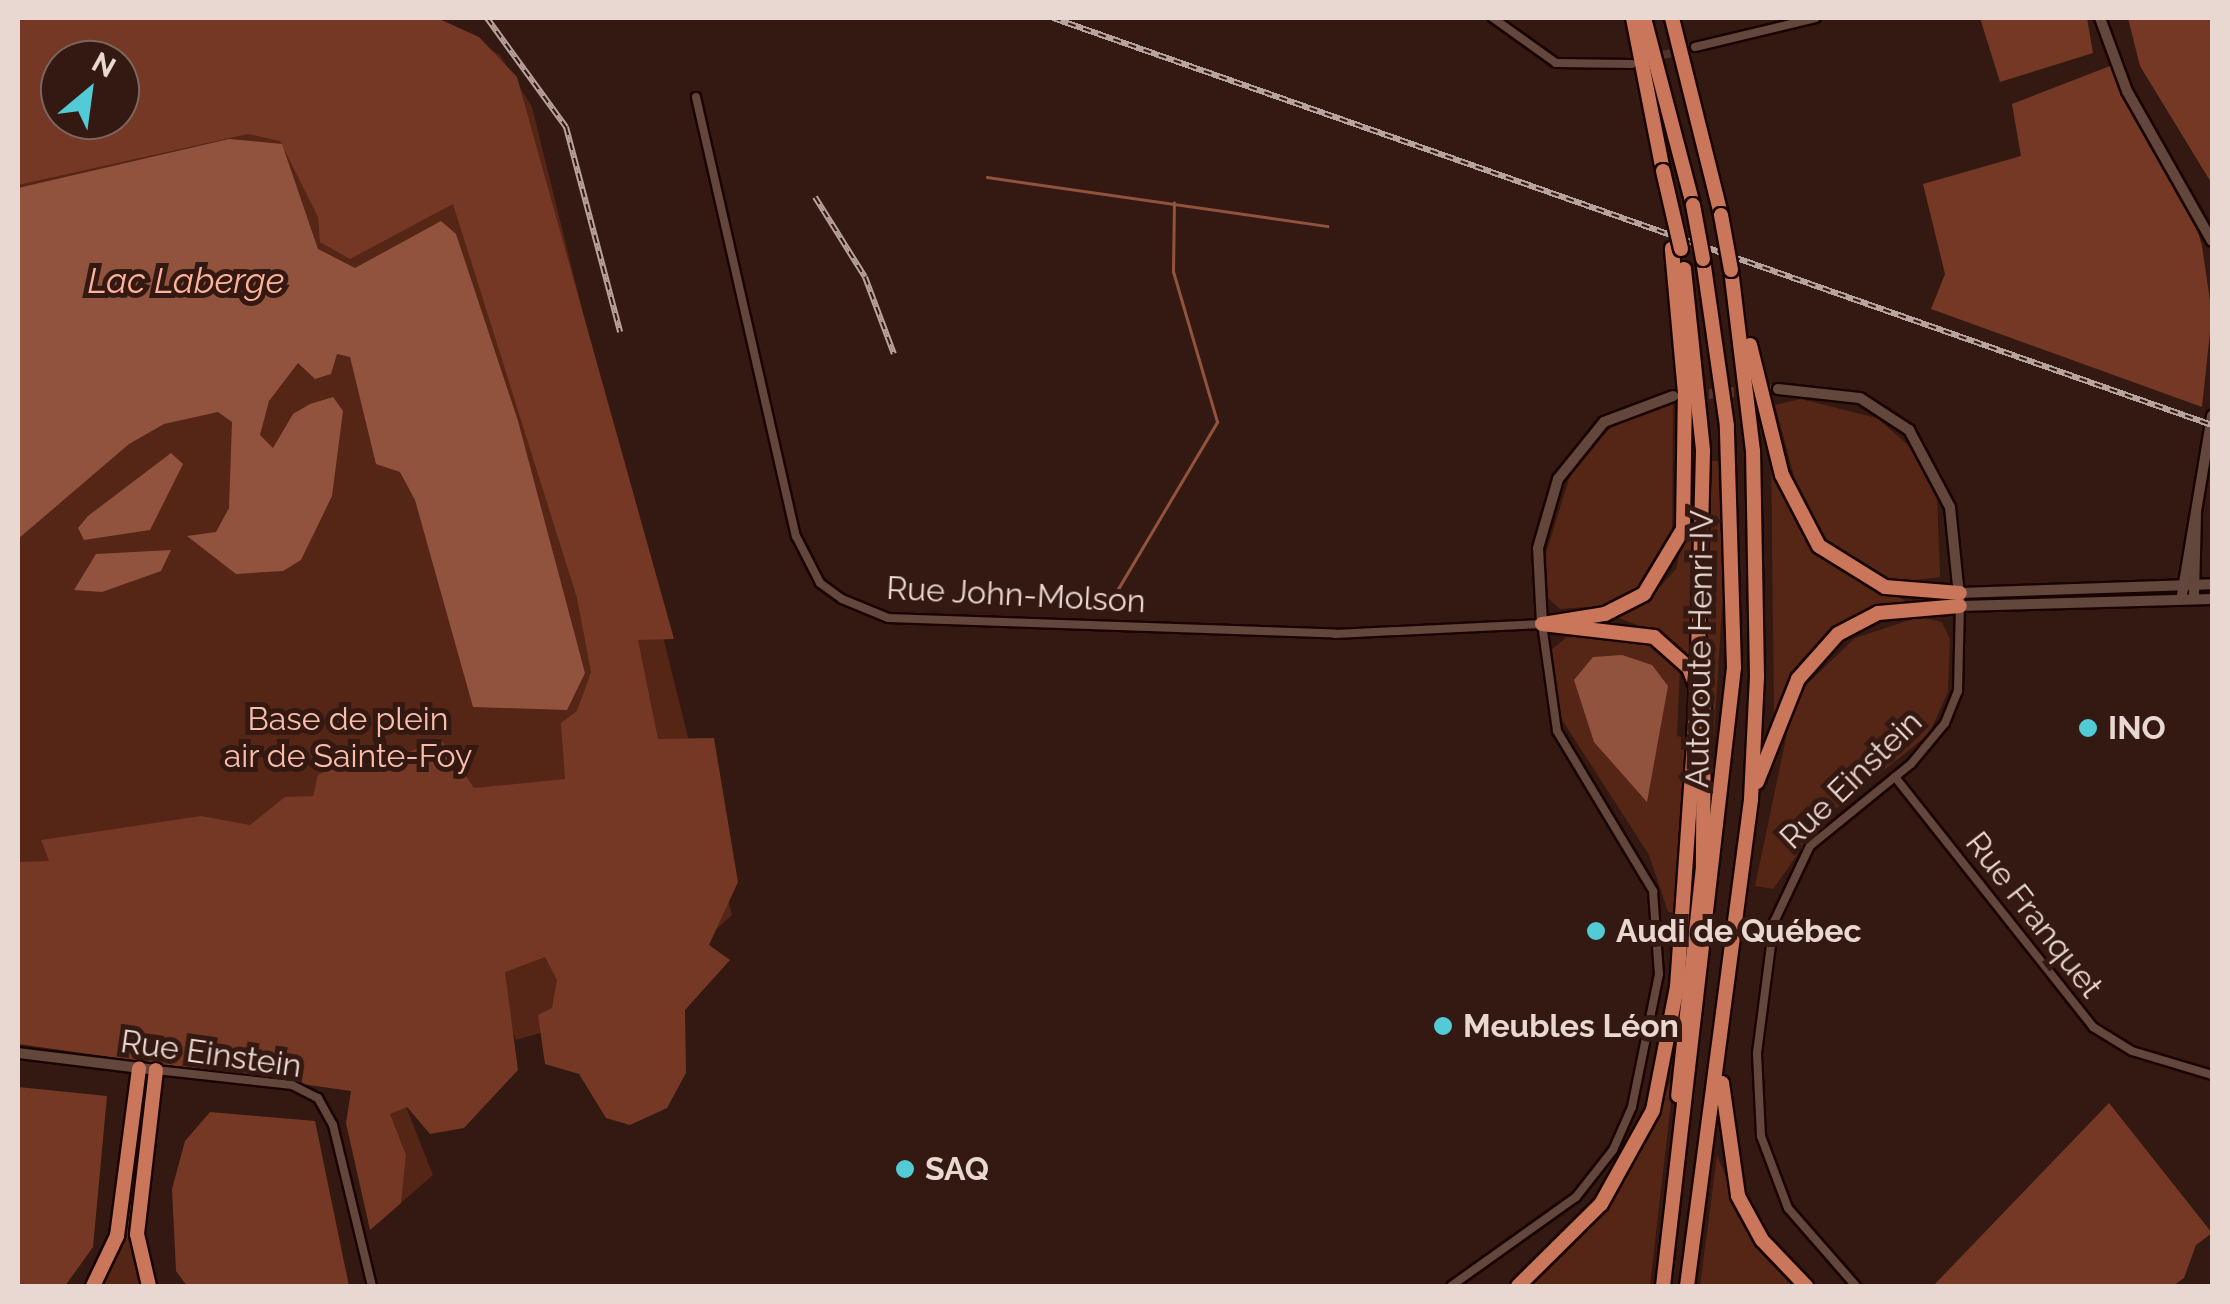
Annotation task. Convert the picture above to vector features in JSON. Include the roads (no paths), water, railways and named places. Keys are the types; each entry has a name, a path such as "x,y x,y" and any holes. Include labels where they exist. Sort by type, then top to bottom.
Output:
{"highway":[{"path":"1518,1286 1602,1204 1653,1110 1678,986 1694,744 1702,451 1676,249 1633,18"},
{"name":"Autoroute Henri-IV","path":"1644,18 1704,260 1728,442 1734,668 1663,1286"},
{"name":"Autoroute Henri-IV","path":"1672,18 1721,215 1738,306 1758,543 1751,799 1687,1286"},
{"path":"1542,624 1626,605 1673,558 1686,492 1676,249"},
{"path":"1738,306 1782,475 1819,546 1884,587 1960,599"},
{"path":"1751,799 1791,691 1838,634 1896,609 1960,599"},
{"path":"1542,624 1654,637 1690,668 1704,707 1703,867 1668,1251"},
{"path":"1720,1040 1738,1196 1806,1286"},
{"path":"94,1286 117,1236 138,1068"},
{"path":"149,1286 137,1225 156,1070"}],"street":[{"path":"1493,18 1556,64 1632,64"},
{"path":"1695,47 1816,18"},
{"path":"2100,18 2128,91 2212,242"},
{"name":"Rue John-Molson","path":"696,97 796,536 820,583 842,599 888,618 1334,634 1542,624"},
{"name":"Rue Einstein","path":"1778,389 1860,398 1909,430 1950,507 1960,599 1954,703 1930,744 1832,825 1792,873 1774,922 1756,1052 1768,1164 1816,1248 1856,1286"},
{"path":"1452,1286 1576,1197 1613,1150 1632,1108 1659,974 1653,891 1557,731 1542,624 1538,548 1558,479 1604,422 1673,396"},
{"path":"2188,595 2182,578 2212,414"},
{"path":"2188,595 2196,580 2196,513"},
{"path":"1960,599 2182,578 2212,584"},
{"path":"1960,599 2188,595 2212,599"},
{"name":"Rue Franquet","path":"1894,777 2092,1027 2136,1052 2212,1075"},
{"name":"Rue Einstein","path":"18,1054 292,1085 318,1098 333,1125 372,1286"}],"water":[{"name":"Lac Laberge","path":"229,139 282,144 318,249 355,268 441,221 456,234 518,421 585,673 567,710 473,707 415,500 400,472 376,464 350,357 337,354 331,374 315,379 298,363 269,401 260,435 273,448 293,414 310,404 333,397 343,411 332,496 301,560 283,571 236,574 187,536 216,532 229,508 232,422 218,412 164,424 129,444 18,539 18,188"},
{"path":"171,453 183,464 150,530 84,540 78,528 88,516"},
{"path":"171,550 161,571 102,592 74,590 96,554"},
{"path":"1622,655 1652,665 1668,686 1647,802 1594,742 1574,680 1593,657"}],"waterway":[{"path":"987,177 1327,226"},
{"path":"1119,602 1118,589 1217,422 1173,272 1174,203"}],"tunnel":[{"path":"1651,58 1695,47"},
{"path":"1694,395 1778,389"}],"railway":[{"path":"487,18 566,127 620,332"},
{"path":"1053,18 2212,425"},
{"path":"815,197 865,277 894,354"}],"place":[{"name":"INO","path":"2088,728"},
{"name":"Audi de Québec","path":"1596,931"},
{"name":"Meubles Léon","path":"1443,1026"},
{"name":"SAQ","path":"905,1169"}],"park label":[{"name":"Base de plein air de Sainte-Foy","path":"348,738"}]}
